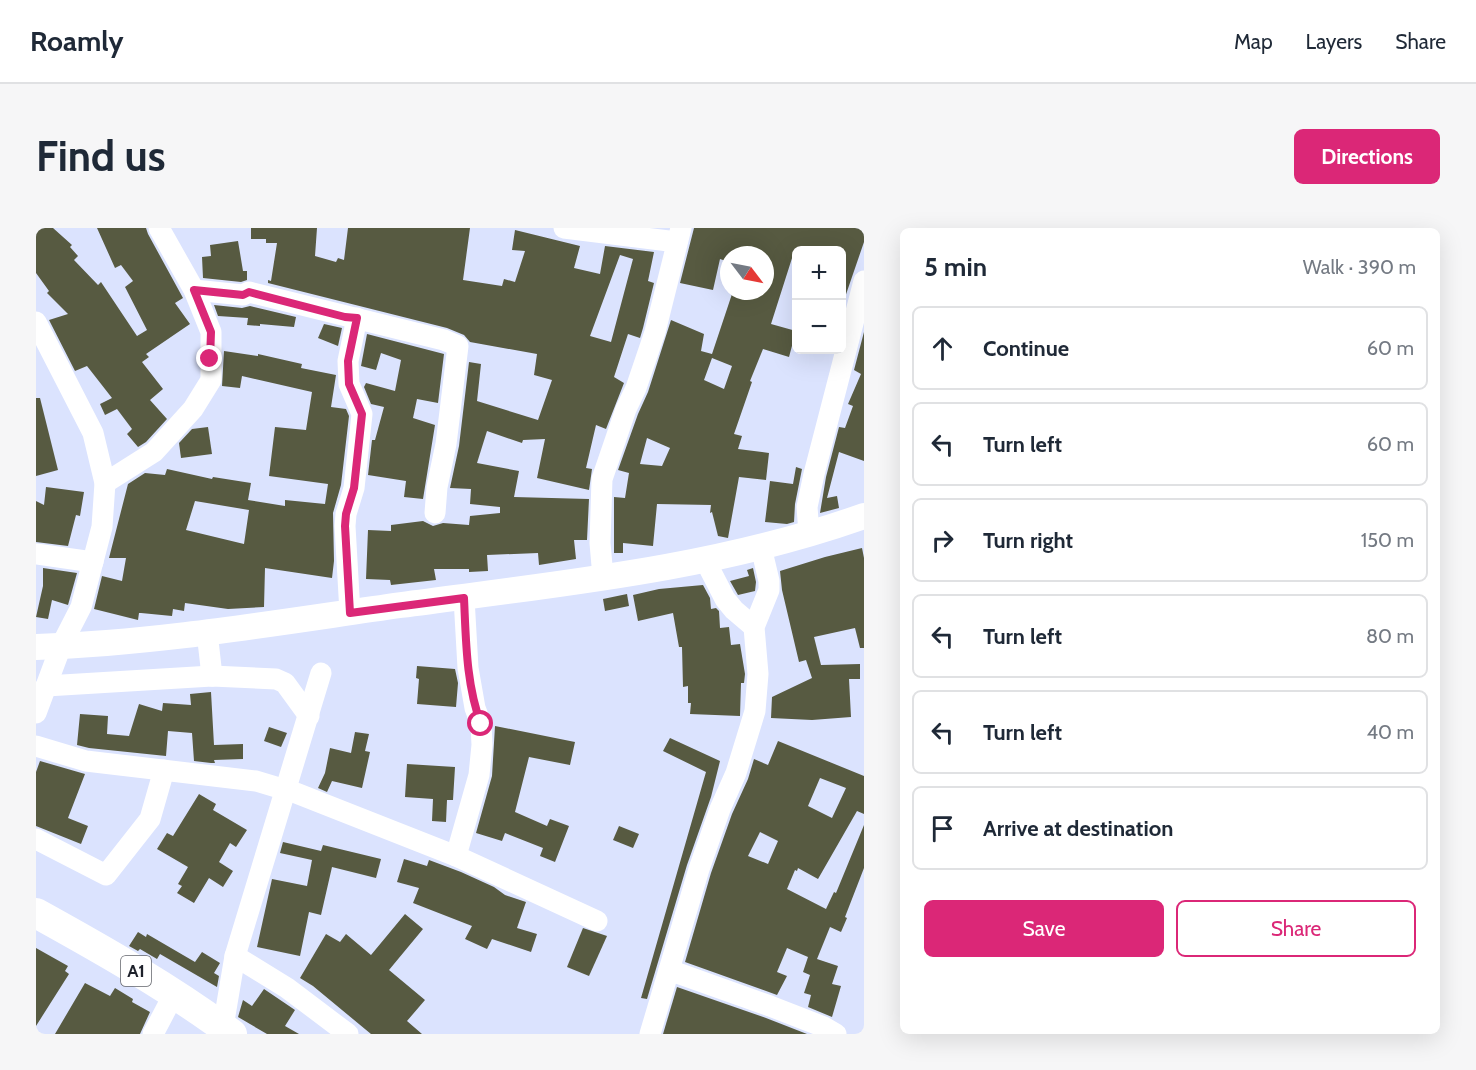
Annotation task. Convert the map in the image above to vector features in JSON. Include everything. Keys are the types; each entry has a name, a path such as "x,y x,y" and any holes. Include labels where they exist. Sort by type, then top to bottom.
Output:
{"highway":[{"name":"A1","path":"36,914 96,946 174,993 228,1030"}],"main road":[{"path":"36,647 207,632 521,591 705,560 761,547 864,516"}],"street":[{"path":"105,483 154,452 193,410 211,380 211,332 194,290 159,228"},
{"path":"564,228 679,235 655,332 602,479 600,543 603,577"},
{"path":"809,533 807,507 814,474 864,280"},
{"path":"194,290 243,295 249,292 444,340 458,346 435,513"},
{"path":"350,613 345,526 354,488 362,414 349,384 348,361 357,318"},
{"path":"36,322 93,433 105,483 102,527 81,607 61,646 36,713"},
{"path":"650,1034 699,869 720,809 736,773 755,711 758,674 754,627 769,590 761,547"},
{"path":"36,554 93,562"},
{"path":"705,560 725,599 754,627"},
{"path":"456,856 479,775 482,745 481,724 475,708 468,668 464,598"},
{"path":"207,632 212,676"},
{"path":"228,1030 235,956 321,673"},
{"path":"46,686 212,676 276,678 285,683 309,717"},
{"path":"36,746 86,761 256,781 286,790 456,856 597,921"},
{"path":"36,839 106,875 150,819 164,770"},
{"path":"235,956 286,988 348,1034"},
{"path":"669,970 770,1006 836,1034"},
{"path":"153,1034 174,993"}],"building":[{"path":"36,228 53,228 72,245 70,247 78,256 74,260 98,285 101,282 137,336 147,330 125,287 133,281 121,265 115,268 97,228 146,228 183,298 175,303 190,324 146,354 149,357 142,362 163,389 150,400 167,419 146,442 138,447 127,434 132,429 117,409 105,415 100,404 112,398 87,366 75,371 49,320 68,314 47,293 49,291 36,273"},
{"path":"251,228 317,228 315,256 336,262 338,258 344,260 348,228 470,228 463,280 502,286 504,279 515,282 525,251 512,250 515,230 580,246 574,268 600,274 605,246 654,252 648,281 654,283 640,338 628,334 614,377 624,383 606,429 596,425 586,468 592,469 589,490 537,478 545,439 523,440 522,443 487,431 477,463 519,471 514,497 589,499 587,540 574,540 576,559 539,565 538,553 487,555 488,571 434,569 436,580 391,585 390,580 366,579 368,530 391,531 391,525 423,521 433,526 443,523 469,525 470,516 500,513 500,507 470,504 471,489 450,488 459,446 469,362 481,364 477,401 538,420 552,380 534,375 537,354 470,342 464,335 447,328 268,283 268,280 271,281 277,243 266,243 266,239 251,239","holes":["620,255 633,259 611,342 590,336"]},
{"path":"694,228 864,228 864,242 846,294 846,246 792,246 792,258 771,324 792,330 789,357 763,349 750,381 752,382 734,434 742,436 738,449 769,453 766,480 739,477 728,538 718,536 712,512 710,513 711,505 657,504 653,546 623,543 623,553 614,553 614,497 625,498 629,473 618,470 648,392 671,320 704,334 701,351 712,354 730,300 774,300 774,246 720,246 720,259 713,290 680,283","holes":["712,358 732,366 724,389 704,380","647,438 670,448 662,466 640,464"]},
{"path":"238,241 243,271 247,271 247,280 241,282 203,278 202,257 211,256 210,245"},
{"path":"214,305 242,308 250,306 296,317 294,327 247,325 248,318 218,316"},
{"path":"324,324 342,328 338,346 318,338"},
{"path":"864,332 864,461 839,452 827,498 837,496 839,508 820,513 826,477 839,427 845,428 853,406 848,404 861,374 854,370"},
{"path":"367,334 444,354 438,403 417,399 413,418 435,425 423,499 404,497 406,481 368,475 372,440 375,440 384,407 371,404 364,387 366,383 395,391 401,360 381,353 376,370 361,366"},
{"path":"224,351 258,356 258,354 302,364 301,368 336,375 331,407 346,409 349,416 341,485 333,513 332,578 265,568 264,607 228,609 185,603 184,611 173,609 172,616 139,613 138,620 94,609 102,576 122,581 126,558 109,558 128,484 145,473 165,475 167,469 212,479 213,477 251,483 248,500 285,506 285,500 325,504 328,484 269,476 275,427 306,430 312,392 242,376 240,388 222,386","holes":["195,501 249,510 244,544 186,530"]},
{"path":"36,398 40,398 58,470 36,476"},
{"path":"208,427 212,454 181,458 179,443 192,429"},
{"path":"796,467 802,469 794,522 787,524 765,522 770,481 793,484"},
{"path":"46,487 84,492 80,516 76,515 68,546 36,542 36,501 44,505"},
{"path":"862,548 864,648 860,648 855,628 814,637 821,665 860,664 860,679 849,679 851,717 812,720 771,718 772,697 812,678 806,660 799,662 782,590 780,571"},
{"path":"43,568 77,573 68,605 52,600 48,619 36,617 43,586"},
{"path":"753,568 755,591 738,595 730,581 749,576 747,570"},
{"path":"703,585 710,598 711,609 716,608 719,611 720,628 729,627 731,645 740,644 745,674 744,683 741,683 740,716 690,714 688,686 683,687 682,647 679,647 673,613 638,621 633,595 659,589"},
{"path":"627,594 629,606 605,611 603,599"},
{"path":"417,666 455,669 458,683 456,707 417,704 419,679 416,678"},
{"path":"211,692 214,745 243,744 243,759 214,760 215,763 194,761 192,733 168,731 166,756 77,745 80,714 108,716 107,734 129,736 139,704 162,711 163,703 191,705 190,694"},
{"path":"495,726 575,742 570,765 529,757 515,812 547,826 550,819 569,826 555,862 540,856 543,848 505,833 502,841 476,833 492,776"},
{"path":"269,727 287,733 281,747 264,741"},
{"path":"355,732 369,734 365,751 370,752 362,788 332,781 327,792 318,788 325,773 330,748 351,753"},
{"path":"670,738 720,761 711,797 687,865 647,999 641,998 706,772 663,751"},
{"path":"778,741 864,776 864,814 857,811 818,879 798,868 787,889 826,909 834,892 836,893 864,825 864,868 845,917 847,918 841,932 830,927 817,959 838,966 832,984 841,986 832,1017 808,1007 811,995 804,993 810,975 803,972 808,957 787,948 777,972 787,976 777,995 685,962 711,873 754,759 768,765","holes":["820,778 846,788 832,818 808,806","760,832 778,841 768,864 748,856"]},
{"path":"40,761 85,774 68,818 88,826 81,844 36,826 36,772"},
{"path":"407,764 455,767 453,800 447,800 446,822 432,821 433,799 405,797"},
{"path":"199,794 216,804 213,810 247,830 236,847 230,843 219,862 233,871 223,887 209,878 194,903 177,893 182,886 178,884 188,867 157,849 167,833 173,836"},
{"path":"619,826 639,834 633,848 613,840"},
{"path":"283,842 321,851 323,845 381,859 376,878 332,867 321,915 309,912 300,956 257,947 272,879 307,886 312,860 280,853"},
{"path":"404,859 427,866 429,860 494,887 505,895 526,902 517,928 537,934 531,952 492,939 487,949 465,939 472,926 413,903 419,888 397,882"},
{"path":"405,914 423,929 389,970 425,1000 407,1021 422,1034 371,1034 300,978 326,934 340,942 346,934 371,955"},
{"path":"583,928 607,936 589,976 567,967"},
{"path":"138,932 146,937 147,934 195,962 202,952 220,963 214,973 219,976 217,987 160,954 157,959 140,949 138,951 129,946"},
{"path":"36,948 68,966 65,971 69,974 36,1026"},
{"path":"85,983 110,996 115,988 133,999 132,1002 150,1012 140,1034 55,1034"},
{"path":"677,987 766,1018 807,1034 663,1034"},
{"path":"264,989 295,1010 285,1026 299,1034 267,1034 238,1017 243,1000 252,1006"}],"route":[{"path":"210,359 211,332 194,290 243,295 249,292 345,317 357,318 348,361 349,384 358,400 362,414 354,488 345,526 350,613 464,598 468,668 475,708 481,724"}]}
